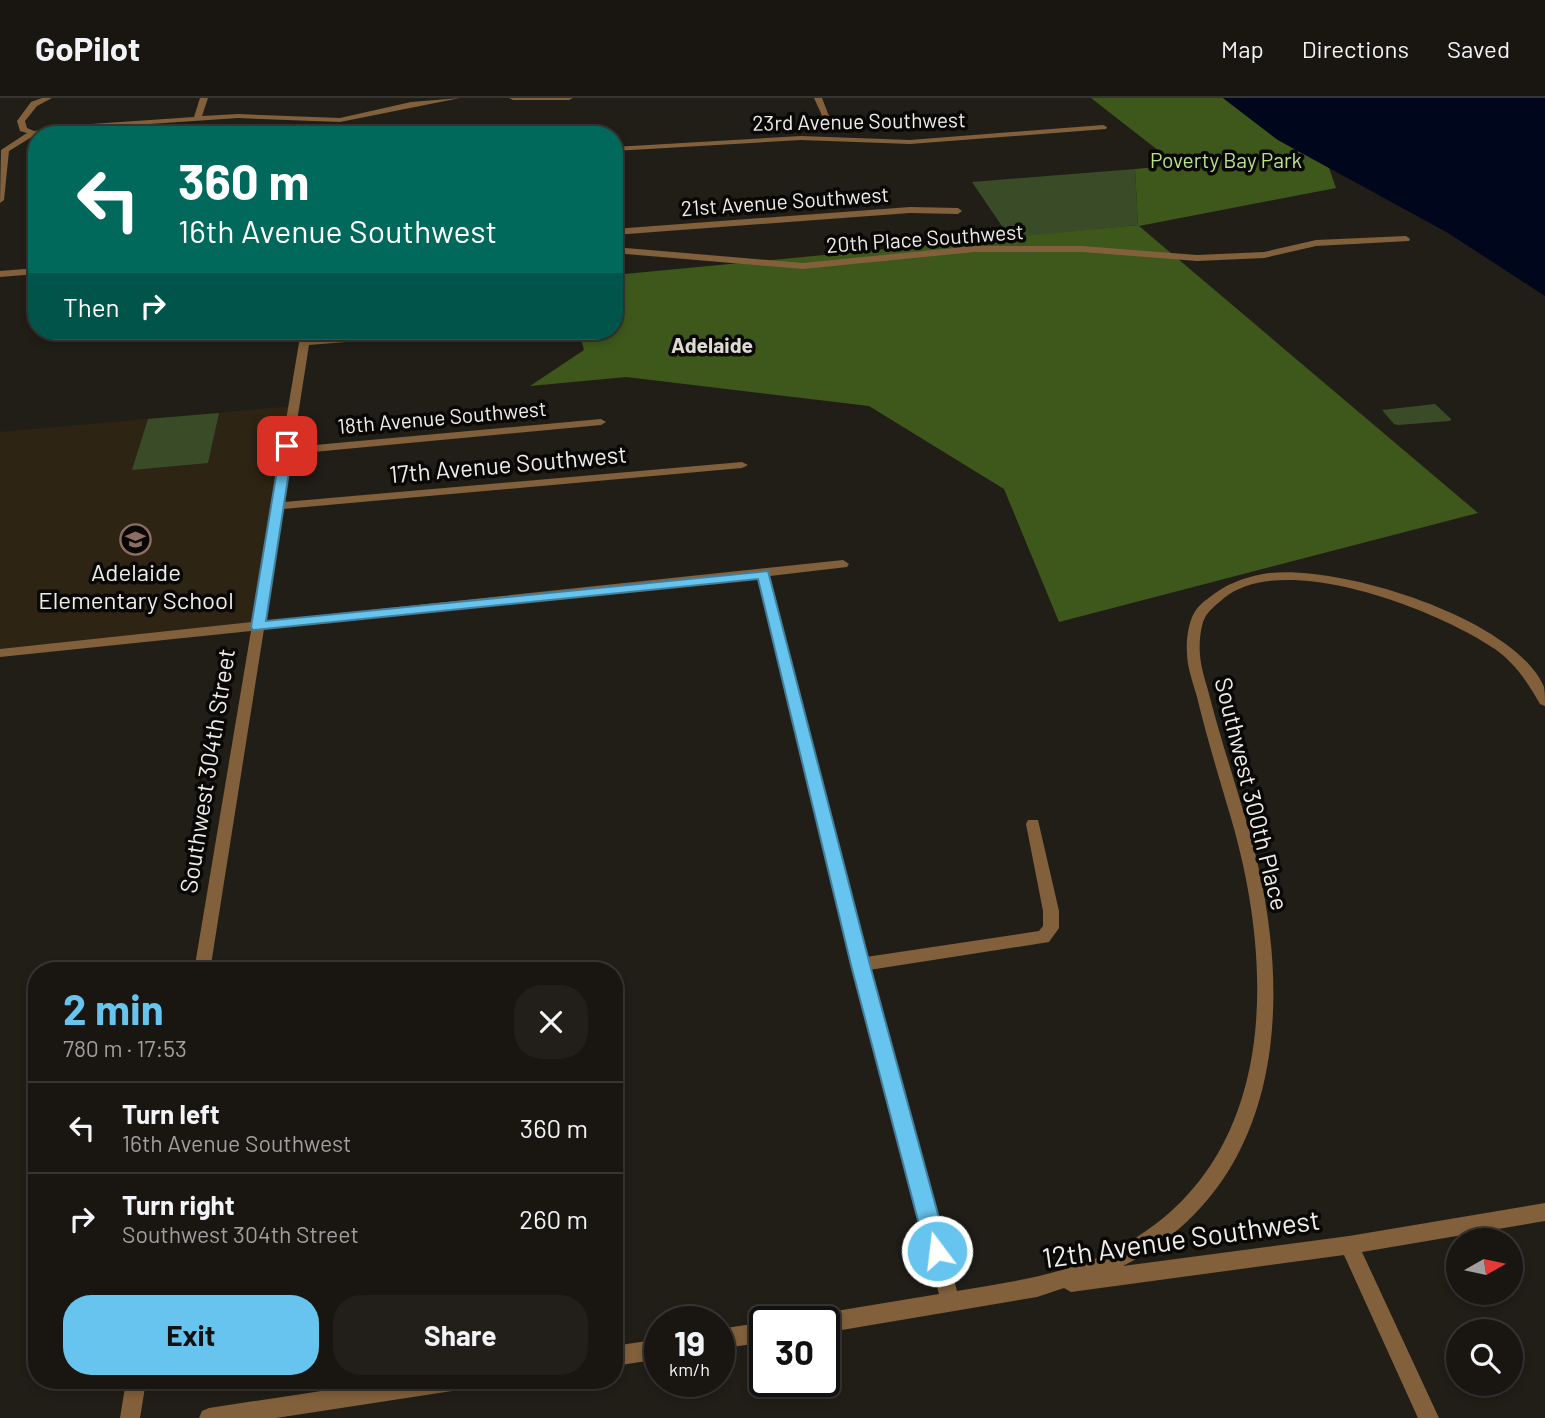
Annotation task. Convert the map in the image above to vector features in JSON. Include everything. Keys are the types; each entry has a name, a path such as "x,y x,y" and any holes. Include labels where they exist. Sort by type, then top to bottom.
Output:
{"street":[{"path":"197,119 204,98"},
{"path":"91,126 258,116 340,123 411,104 456,98"},
{"path":"513,98 569,98"},
{"path":"818,98 829,122"},
{"path":"28,132 23,129 21,121 41,99"},
{"name":"23rd Avenue Southwest","path":"623,148 801,138 910,142 1103,127"},
{"path":"0,200 5,150 28,137"},
{"name":"21st Avenue Southwest","path":"623,231 920,210 958,211"},
{"name":"20th Place Southwest","path":"623,251 803,266 974,250 1082,248 1209,258 1264,255 1316,243 1406,239"},
{"path":"0,274 28,272"},
{"name":"Southwest 304th Street","path":"203,962 304,340"},
{"name":"18th Avenue Southwest","path":"287,451 601,422"},
{"name":"17th Avenue Southwest","path":"278,506 742,466"},
{"path":"0,653 843,564"},
{"path":"764,574 860,965 951,1303"},
{"name":"Southwest 300th Place","path":"1029,1288 1101,1266 1135,1248 1176,1219 1209,1185 1252,1106 1261,1069 1268,986 1260,918 1244,836 1193,655 1195,627 1202,611 1217,594 1235,584 1256,580 1317,578 1386,593 1474,629 1517,660 1545,701"},
{"path":"860,965 1043,937 1051,928 1051,911 1033,824"},
{"name":"12th Avenue Southwest","path":"840,1320 1029,1288 1349,1245 1545,1212"},
{"path":"1349,1245 1429,1418"},
{"path":"623,1355 644,1351"},
{"path":"130,1418 135,1389"},
{"path":"209,1418 399,1389"}],"shaded area":[{"name":"Adelaide Elementary School","path":"294,406 258,627 0,653 0,432"}],"green space":[{"name":"Poverty Bay Park","path":"1091,98 1223,98 1278,140 1329,168 1336,188 1139,226 1478,513 1059,622 1004,489 869,406 626,377 530,386 584,350 581,340 623,340 623,274 1138,225 1135,169 1177,165"},
{"path":"1135,169 1138,225 1010,238 972,182"},
{"path":"1435,404 1450,421 1398,425 1382,410"},
{"path":"219,413 208,463 132,470 148,419"}],"water":[{"path":"1223,98 1545,98 1545,296 1448,233 1278,140"}],"place":[{"name":"Adelaide Elementary School","path":"136,539"}],"district":[{"name":"Adelaide","path":"712,346"}],"route":[{"path":"287,446 258,627 764,574 860,965 937,1251"}]}
